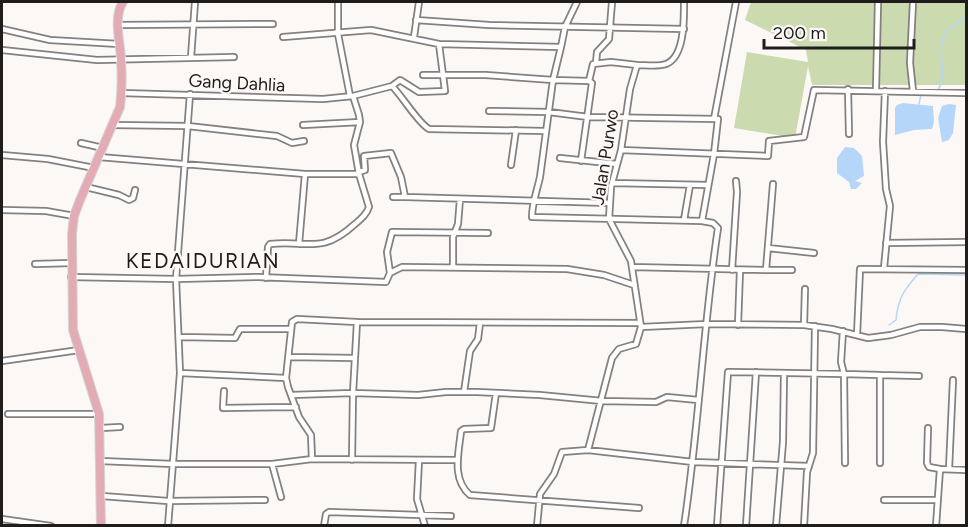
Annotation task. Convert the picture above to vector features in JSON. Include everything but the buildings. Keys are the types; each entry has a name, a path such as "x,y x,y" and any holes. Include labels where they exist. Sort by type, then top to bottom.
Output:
{"main road":[{"path":"101,525 102,461 99,414 72,330 72,234 74,216 120,107 122,93 118,25 119,9 123,2"}],"street":[{"path":"191,57 195,2"},
{"path":"266,278 269,244 322,244 334,240 364,216 369,207 354,146 360,122 351,96 338,34 338,2"},
{"path":"414,37 419,2"},
{"path":"577,2 565,27 553,80 532,218 684,220 713,223 718,228 684,525"},
{"path":"581,160 592,83 589,81 592,67 596,63 597,52 608,41 612,2"},
{"path":"596,63 637,65 668,63 672,60 683,38 684,2"},
{"path":"702,221 714,154 716,119 736,2"},
{"path":"876,90 878,2"},
{"path":"912,91 910,63 913,2"},
{"path":"416,20 565,27 684,28"},
{"path":"118,25 273,24"},
{"path":"2,29 50,40 119,44"},
{"path":"283,37 371,30 414,37 439,44 561,47"},
{"path":"439,44 446,89 443,92 419,92 400,80 392,86 404,97 422,124 429,129 545,131"},
{"path":"2,50 77,59 234,57"},
{"name":"Jalan Purwo","path":"637,65 630,89 621,150 612,183 609,219 626,248 632,267 641,325"},
{"path":"423,75 486,75 589,81"},
{"name":"Gang Dahlia","path":"122,93 303,100 351,96 392,86"},
{"path":"848,89 849,134"},
{"path":"621,150 768,156 769,141 804,137 813,91 848,89 966,93"},
{"path":"884,268 890,206 886,189 883,142 885,91"},
{"path":"168,525 168,501 180,373 176,279 190,94"},
{"path":"489,111 549,112 588,117 716,119"},
{"path":"303,125 360,122"},
{"path":"113,125 188,126 277,136 292,142 304,141"},
{"path":"511,165 516,130"},
{"path":"81,143 103,148"},
{"path":"99,157 305,174 359,173 365,170 364,156 391,153 401,177 405,197"},
{"path":"2,155 48,159 94,168"},
{"path":"560,158 617,164"},
{"path":"299,244 305,174"},
{"path":"732,270 736,182"},
{"path":"612,183 708,185"},
{"path":"766,270 773,184"},
{"path":"684,220 690,185"},
{"path":"86,187 119,195 129,200 133,198 135,190"},
{"path":"393,196 609,203"},
{"path":"453,267 460,199"},
{"path":"2,210 56,212 74,216"},
{"path":"71,277 266,278 386,282 390,273 387,252 392,232 488,233"},
{"path":"886,243 966,242"},
{"path":"768,249 814,253"},
{"path":"35,264 72,263"},
{"path":"390,273 402,267 518,270 567,268 604,275 634,285"},
{"path":"632,267 792,270"},
{"path":"857,335 860,268 966,270"},
{"path":"738,325 740,270"},
{"path":"804,325 805,289"},
{"path":"312,459 311,435 302,424 286,378 290,329 292,322 297,319 357,322 804,325 877,338 920,327 966,329"},
{"path":"352,460 357,322"},
{"path":"464,392 470,351 478,339 480,323"},
{"path":"588,450 612,358 619,349 637,343 641,325"},
{"path":"804,525 809,466 813,453 815,326"},
{"path":"180,337 235,338 241,329 290,329"},
{"path":"843,332 841,362 844,374 845,463"},
{"path":"2,362 79,350"},
{"path":"289,357 355,358"},
{"path":"717,525 728,372 919,376"},
{"path":"746,525 756,372"},
{"path":"180,373 286,378"},
{"path":"776,525 784,373"},
{"path":"880,375 880,463"},
{"path":"949,470 953,380"},
{"path":"224,391 222,408 296,408"},
{"path":"291,395 353,393 418,395 464,392 540,395 602,401 656,402 667,397 699,400"},
{"path":"496,393 492,427 489,430 462,430 457,460 460,481 466,493 473,497 639,508"},
{"path":"8,414 99,414"},
{"path":"100,428 120,427"},
{"path":"928,428 927,464 929,467 966,470"},
{"path":"537,525 542,490 554,474 562,452 588,450 693,462 809,466"},
{"path":"102,461 272,464 312,459 457,460"},
{"path":"419,460 417,499 425,525"},
{"path":"272,464 281,497"},
{"path":"936,525 940,469"},
{"path":"102,496 168,501 264,500"},
{"path":"884,500 938,500"},
{"path":"324,525 326,514 329,512 451,516"},
{"path":"2,519 51,525"}],"green space":[{"path":"751,2 966,2 966,85 812,85 808,66 795,138 734,128 747,52 808,62 806,50 745,20"}],"water":[{"path":"903,103 933,106 932,129 914,130 895,135 895,108"},
{"path":"956,105 953,133 949,140 942,142 938,118 942,106"},
{"path":"845,147 854,148 862,156 864,176 855,181 862,183 856,189 851,189 849,182 837,173 837,158"}],"waterway":[{"path":"938,90 942,80 941,51 945,34 966,18"},
{"path":"919,104 921,95 934,95"},
{"path":"889,325 896,320 898,306 903,295 918,274 966,275"}],"district":[{"name":"KEDAIDURIAN","path":"203,260"}]}
